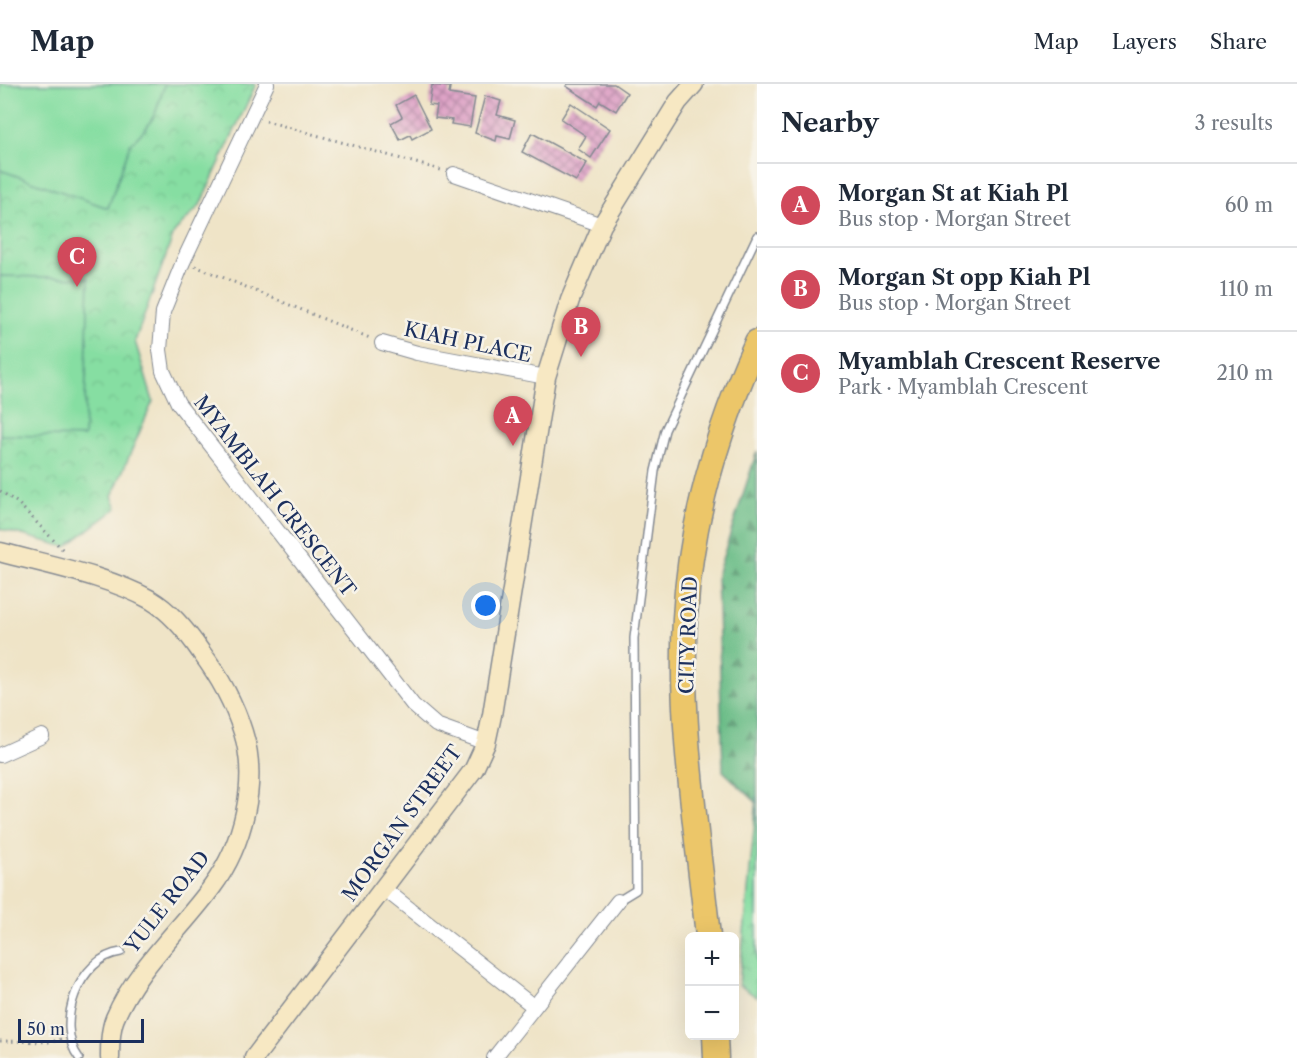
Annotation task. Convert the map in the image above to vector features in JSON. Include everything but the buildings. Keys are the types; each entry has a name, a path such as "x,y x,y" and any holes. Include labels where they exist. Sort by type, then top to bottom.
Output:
{"highway":[{"name":"CITY ROAD","path":"708,932 687,723 684,672 685,618 691,555 702,495 720,433 740,379 757,342"},
{"path":"715,1040 716,1058"}],"street":[{"name":"MYAMBLAH CRESCENT","path":"267,84 183,261 163,312 160,350 163,371 178,403 413,705 435,725 486,743"},
{"name":"MORGAN STREET","path":"254,1058 474,769 486,743 546,377 570,300 602,225 678,102 694,84"},
{"path":"454,174 602,225"},
{"name":"KIAH PLACE","path":"382,343 417,353 546,377"},
{"name":"YULE ROAD","path":"0,552 121,586 153,601 176,621 215,670 244,734 248,760 248,795 241,829 213,886 144,969 115,1018 110,1039 110,1058"},
{"path":"0,755 42,736"},
{"path":"383,888 533,1006"},
{"path":"494,1058 618,901"}],"lane":[{"path":"618,901 636,890 634,638 655,471 665,430 757,236"},
{"path":"80,1058 69,1037 69,1016 75,993 92,966 108,953 121,952"}],"path":[{"path":"250,117 454,174"},
{"path":"183,261 382,343"},
{"path":"0,491 18,503 62,550 69,554"},
{"path":"0,1041 51,1042"}],"green space":[{"path":"0,84 256,84 200,205 174,233 135,341 153,401 112,496 117,508 66,547 0,529"},
{"path":"0,84 165,84 155,114 147,127 130,145 108,208 0,170"},
{"path":"0,276 89,278 84,437 0,435"},
{"path":"757,451 757,803 723,771 717,575"},
{"path":"757,797 757,997 739,985"}],"place":[{"name":"Myamblah Crescent Reserve","path":"77,287"},
{"name":"Morgan St opp Kiah Pl","path":"581,357"},
{"name":"Morgan St at Kiah Pl","path":"513,446"}]}
